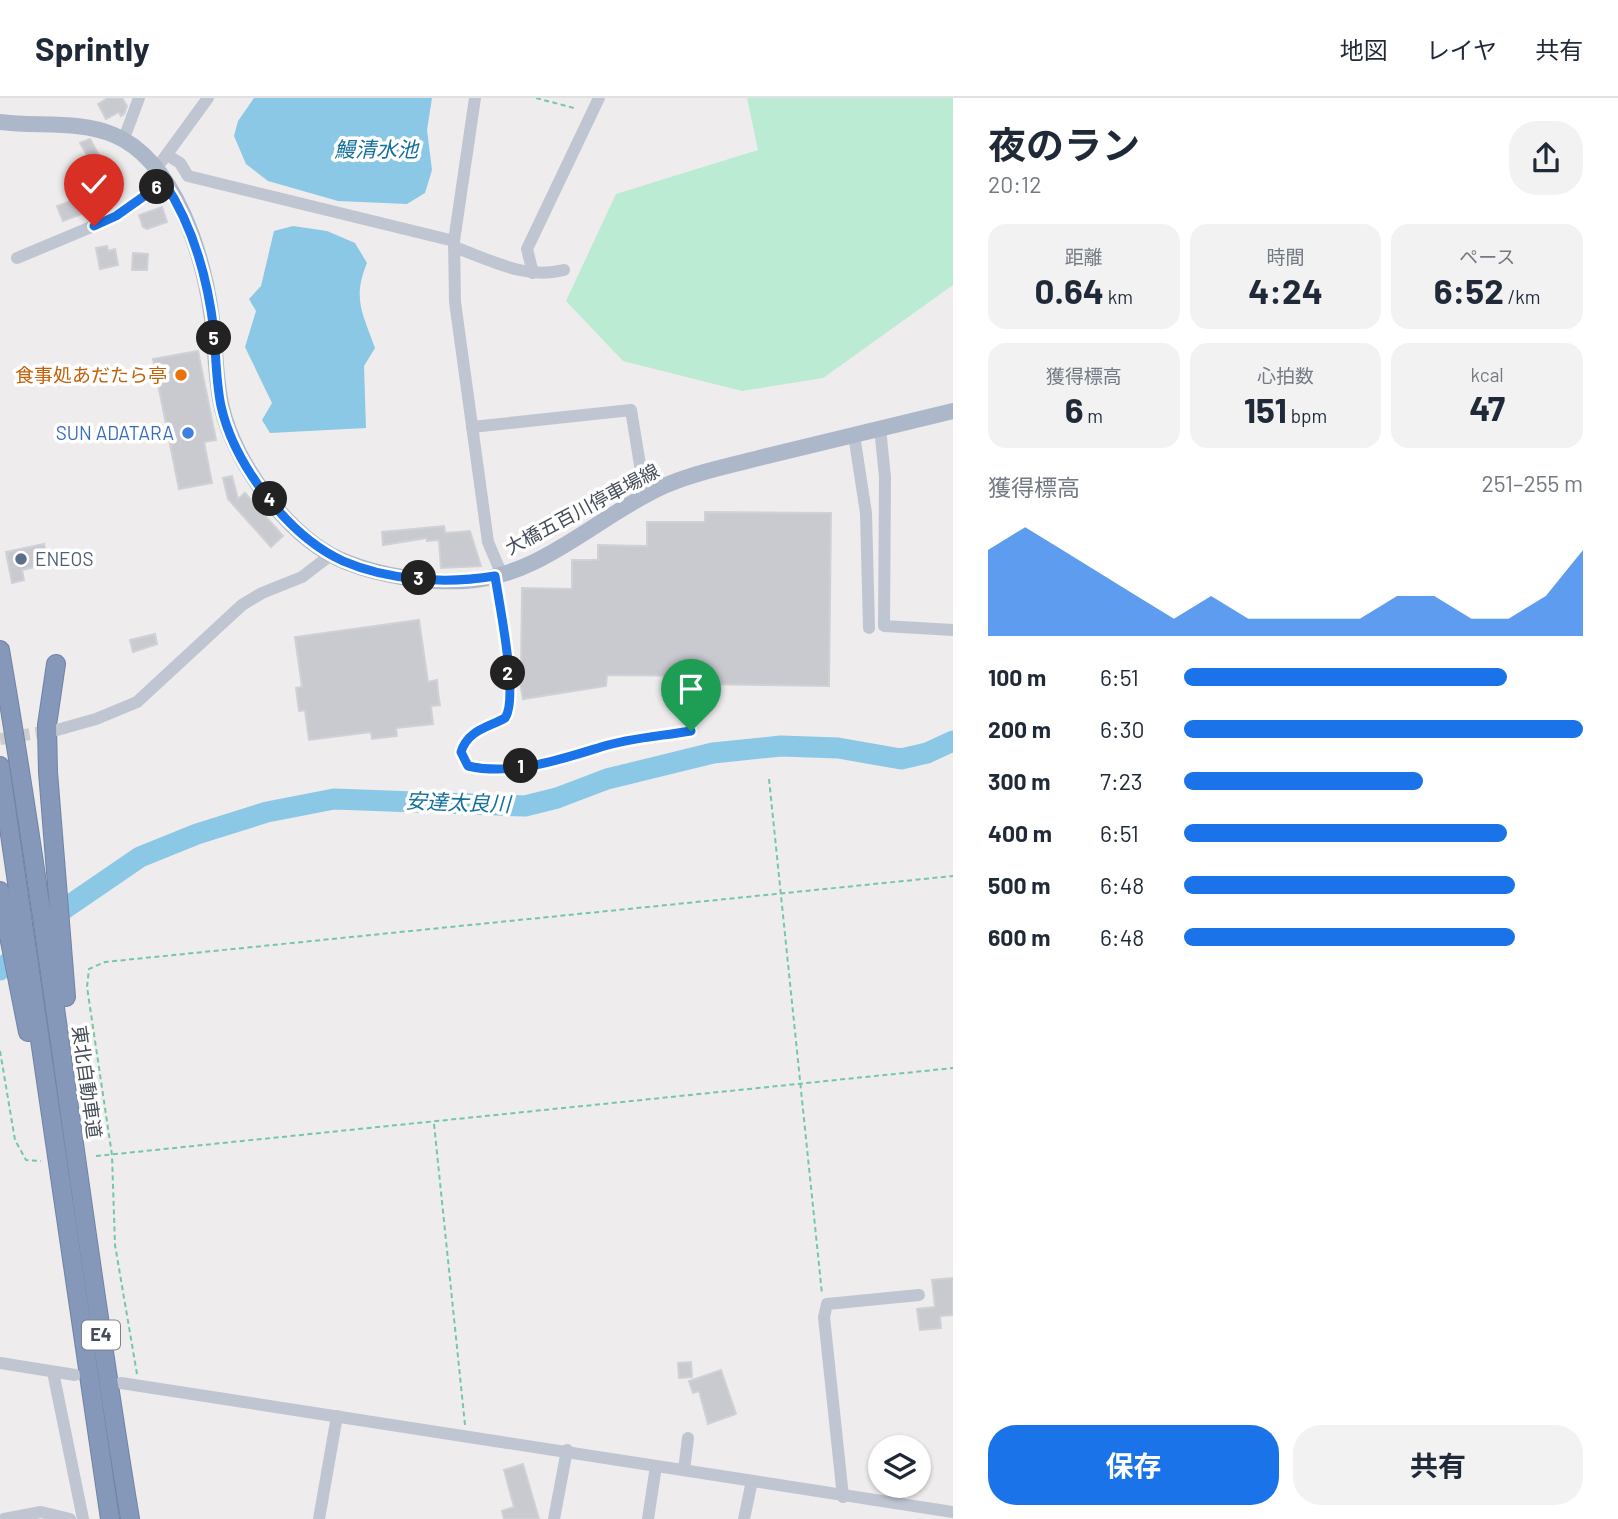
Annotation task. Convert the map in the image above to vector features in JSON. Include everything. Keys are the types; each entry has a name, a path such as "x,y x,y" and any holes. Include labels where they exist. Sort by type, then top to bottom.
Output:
{"highway":[{"path":"0,650 48,895"},
{"path":"48,895 47,725 56,664"},
{"name":"E4","path":"0,766 14,917 50,1158 110,1519"},
{"path":"0,891 14,917"},
{"name":"東北自動車道","path":"48,895 76,1151 130,1519"}],"main road":[{"name":"大橋五百川停車場線","path":"0,122 91,129 114,135 160,175 194,240 212,316 221,407 241,460 285,515 332,554 355,565 433,580 466,581 499,576 553,552 648,495 706,472 953,411"}],"street":[{"path":"123,141 139,98"},
{"path":"17,258 116,216 160,175 167,155 208,98"},
{"path":"475,98 454,244 455,302 488,542 499,576 511,704 505,718 479,729 464,743 461,752 468,766 506,769 582,754 602,746 691,731"},
{"path":"533,273 527,249 599,98"},
{"path":"167,155 180,163 188,176 454,244 517,271 533,273 564,270"},
{"path":"472,427 631,410 642,477 648,495"},
{"path":"880,428 885,477 884,626 953,630"},
{"path":"854,435 866,513 869,628"},
{"path":"57,730 96,719 137,702 242,605 262,593 302,578 332,554"},
{"path":"843,1497 824,1317 827,1304 919,1295"},
{"path":"0,1363 75,1375"},
{"path":"52,1372 83,1519"},
{"path":"121,1383 567,1450 953,1513"},
{"path":"319,1519 337,1416"},
{"path":"684,1470 688,1438"},
{"path":"554,1519 567,1450"},
{"path":"648,1519 656,1466"},
{"path":"744,1519 752,1481"},
{"path":"5,1519 41,1512 70,1519"}],"path":[{"path":"536,98 574,108"},
{"path":"769,779 822,1297 827,1304"},
{"path":"139,1385 115,1245 112,1155 87,987 89,969 94,965 953,876"},
{"path":"0,1051 15,1140 26,1160 50,1158"},
{"path":"96,1156 953,1068"},
{"path":"434,1122 467,1436"}],"green space":[{"path":"747,98 953,98 953,285 823,378 742,391 623,361 566,301 616,194 758,150"}],"water":[{"name":"鰻清水池","path":"254,98 432,98 427,130 432,170 425,193 407,204 338,201 268,181 246,164 234,136 238,121"},
{"path":"293,226 327,231 355,243 367,263 360,297 363,316 375,348 364,366 366,428 270,433 262,420 272,403 245,347 256,311 249,299 261,286 274,231"}],"building":[{"path":"108,98 122,98 127,106 124,114 121,116 119,112 106,119 98,104"},
{"path":"90,139 104,164 95,169 80,143"},
{"path":"85,196 90,211 63,221 57,206"},
{"path":"162,207 167,222 147,229 143,227 139,215"},
{"path":"107,246 108,251 115,249 118,265 100,269 96,248"},
{"path":"133,253 148,254 147,270 132,270"},
{"path":"198,351 216,440 204,442 212,483 179,489 153,359"},
{"path":"232,476 238,499 245,493 283,536 271,547 228,499 223,478"},
{"path":"705,512 831,513 829,686 703,684 703,676 607,675 606,686 523,699 518,671 521,671 522,588 572,589 572,560 598,560 598,545 647,546 647,522 705,522"},
{"path":"444,526 445,533 470,531 481,566 441,568 439,540 427,541 427,538 383,545 382,532"},
{"path":"44,544 48,564 22,570 24,580 12,583 6,552"},
{"path":"419,620 428,682 437,680 440,705 431,706 433,724 396,728 397,736 372,739 371,732 309,740 305,710 299,711 296,688 302,687 295,637"},
{"path":"155,634 157,644 133,652 130,640"},
{"path":"953,1278 953,1315 940,1316 941,1328 920,1330 917,1309 935,1307 932,1280"},
{"path":"691,1362 692,1377 679,1378 678,1363"},
{"path":"721,1370 736,1414 708,1424 699,1391 693,1393 689,1381"},
{"path":"523,1464 539,1519 504,1519 502,1511 514,1507 504,1470"}],"waterway":[{"name":"安達太良川","path":"48,925 64,909 140,857 197,834 267,812 334,799 525,806 557,798 607,779 713,753 781,746 838,748 901,759 927,753 953,741"},
{"name":"安達太良川","path":"0,970 25,948"}],"tunnel":[{"path":"0,739 55,730"}],"place":[{"name":"食事処あだたら亭","path":"181,375"},
{"name":"SUN ADATARA","path":"188,433"},
{"name":"ENEOS","path":"21,559"}],"route":[{"path":"94,226 116,216 164,182 176,199 194,240 212,316 221,407 228,430 253,479 308,538 344,561 384,572 433,580 466,581 495,576 509,662 507,669 511,704 505,718 479,729 464,743 461,752 468,766 484,770 506,769 582,754 602,746 691,731"}]}
